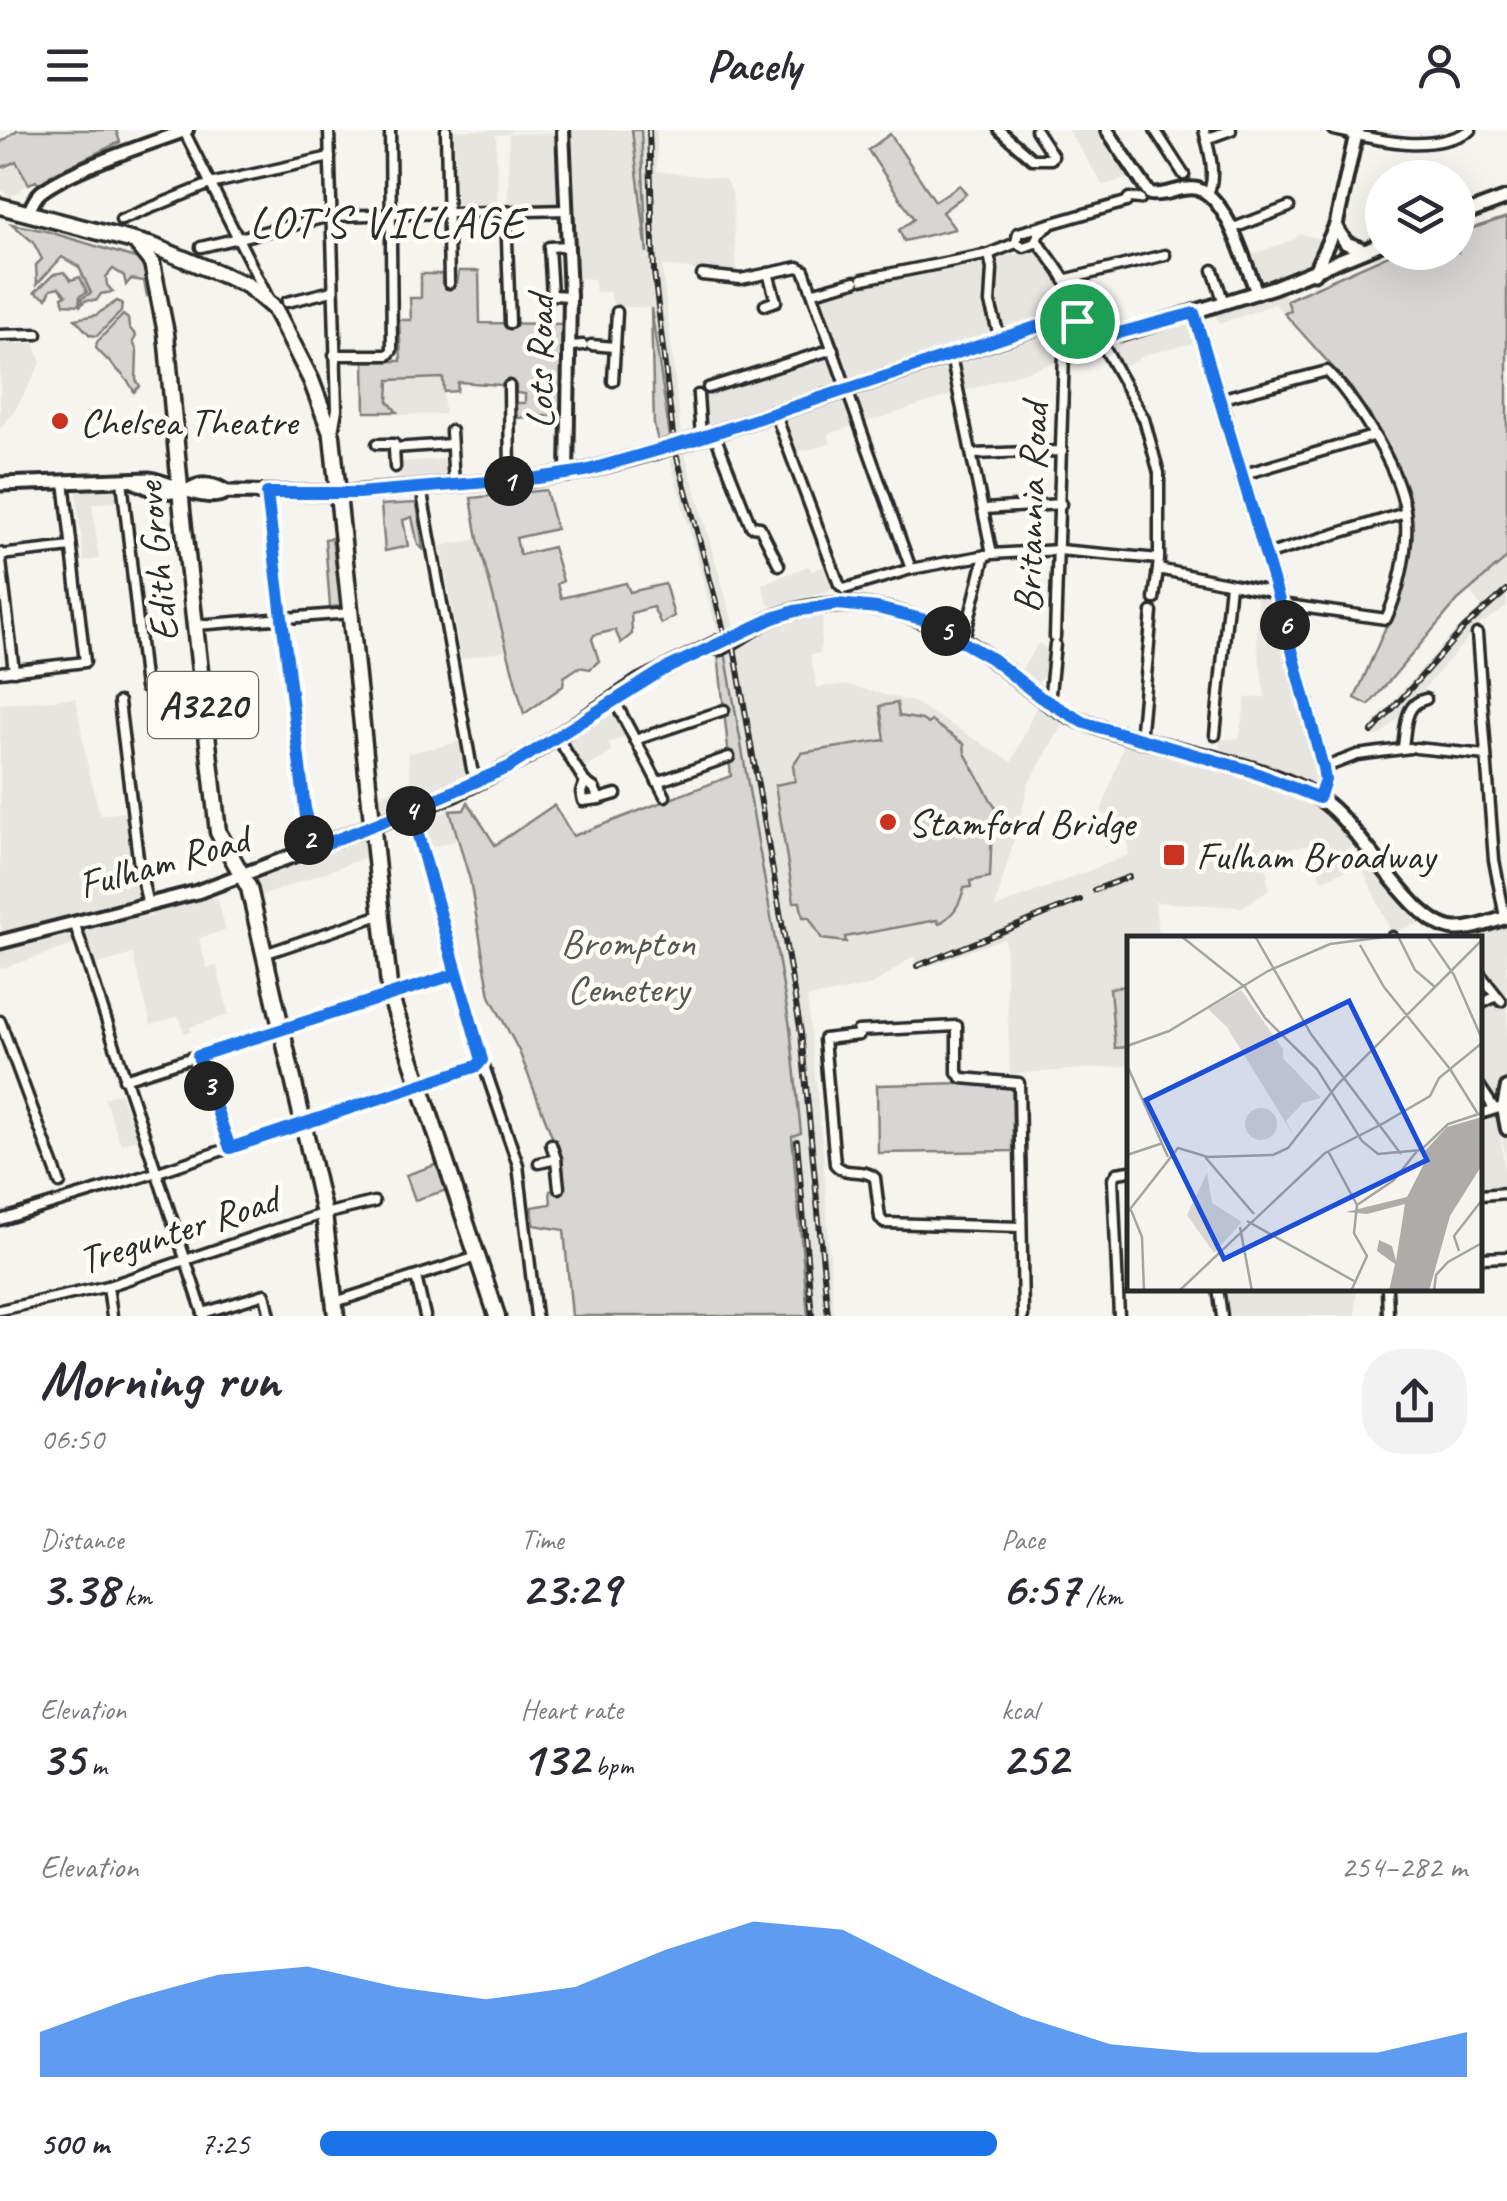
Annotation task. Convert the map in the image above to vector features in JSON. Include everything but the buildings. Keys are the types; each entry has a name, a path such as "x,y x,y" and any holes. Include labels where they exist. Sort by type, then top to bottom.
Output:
{"highway":[{"path":"0,206 170,252 246,285 275,303 320,402 332,436 390,996 497,1316"},
{"name":"Edith Grove","path":"135,242 152,263 166,333 218,832 243,875"},
{"path":"152,263 157,256 170,252"},
{"name":"A3220","path":"243,875 324,1214 336,1309"}],"main road":[{"path":"1314,273 1337,227 1357,133"},
{"path":"1475,210 1507,198"},
{"path":"1337,227 1352,247 1365,249"},
{"path":"1337,227 1339,262"},
{"path":"0,484 128,480 148,488 173,492 185,488 198,495 219,497 226,492 337,494 567,475 658,451 1000,340 1071,321 1108,334 1122,334 1257,293 1365,250"},
{"name":"Fulham Road","path":"1,939 148,905 243,875 478,783 663,670 738,640 773,618 826,605 906,614 977,649 1049,703 1085,723 1248,770 1319,798"},
{"path":"1319,798 1434,922 1461,929 1506,917"}],"street":[{"path":"329,130 337,409 332,436"},
{"path":"334,355 391,354 390,130"},
{"path":"446,130 449,283"},
{"name":"Lots Road","path":"562,130 570,296 567,475"},
{"path":"998,130 1032,159 1051,159 1053,156 1036,130"},
{"path":"1108,130 1145,196"},
{"path":"1154,130 1184,175"},
{"path":"1208,194 1213,180 1205,135 1231,130"},
{"path":"1334,130 1405,144 1435,142 1471,130"},
{"path":"30,212 36,197 46,188 185,131 237,238 275,303 332,290"},
{"path":"121,220 210,184 330,157"},
{"path":"814,292 989,254 1016,243 1024,247 1049,226 1132,198 1185,188 1208,194 1220,205 1257,293"},
{"path":"1231,229 1289,208"},
{"path":"201,247 331,216 566,210"},
{"path":"506,212 510,323"},
{"path":"1016,243 1018,233 1037,234"},
{"name":"Britannia Road","path":"1037,234 1074,302 1049,703"},
{"path":"568,246 549,247 552,295 570,296"},
{"path":"989,254 990,303 1000,340"},
{"path":"1064,280 1166,255"},
{"path":"702,275 741,279 798,266 804,270 911,569"},
{"path":"246,285 252,280 254,269"},
{"path":"1213,270 1224,303"},
{"path":"765,305 776,301 768,273"},
{"path":"613,381 617,312"},
{"path":"1194,313 1279,599 1323,768 1325,780 1319,798"},
{"path":"1094,327 1144,419 1159,472 1154,599"},
{"path":"0,335 36,334"},
{"path":"570,346 615,347"},
{"path":"708,388 833,349"},
{"path":"951,356 985,509 989,554 966,632"},
{"path":"775,413 842,588 848,590 911,569 989,554 1059,550 1158,564 1279,599 1386,619 1398,576 1406,513 1388,464 1350,398 1324,370 1219,398"},
{"path":"320,402 330,396 336,384"},
{"path":"508,386 510,481"},
{"path":"698,395 702,437 750,526 760,527 779,565"},
{"path":"508,398 520,398"},
{"path":"451,430 454,486"},
{"path":"1241,475 1374,436"},
{"path":"377,444 394,444 395,468"},
{"path":"394,448 452,444"},
{"path":"972,454 1062,451"},
{"path":"0,672 85,662 64,480"},
{"path":"128,480 145,688"},
{"path":"421,488 472,768 478,783"},
{"path":"267,493 310,850"},
{"path":"985,509 1060,504"},
{"path":"1266,555 1406,513"},
{"path":"14,671 0,554 71,548"},
{"path":"1215,735 1230,584"},
{"path":"1140,740 1152,612"},
{"path":"195,625 351,613"},
{"path":"1477,634 1494,860 1506,917"},
{"path":"613,698 664,796"},
{"path":"1410,748 1410,710 1418,700 1426,698"},
{"path":"120,702 148,905"},
{"path":"635,740 724,710"},
{"path":"557,737 585,782 600,798"},
{"path":"1323,768 1356,755 1410,748 1486,755"},
{"path":"657,782 729,757"},
{"path":"585,782 583,801 616,794"},
{"path":"411,810 456,974 518,1165 536,1316"},
{"path":"264,954 383,914"},
{"path":"74,922 204,1314 265,1294 270,1316"},
{"path":"124,1079 456,974"},
{"path":"1482,977 1498,999 1482,1003"},
{"path":"0,1021 60,1183"},
{"path":"1017,1228 884,1223 875,1178 869,1172 844,1171 835,1164 824,1041 828,1037 858,1035 858,1031 957,1026 957,1073 962,1078 1019,1082 1017,1228 1023,1316"},
{"path":"198,1056 230,1148"},
{"path":"0,1220 303,1124 477,1066 482,1060"},
{"path":"1482,1113 1498,1108 1507,1088"},
{"path":"1482,1089 1498,1108 1507,1129"},
{"path":"550,1144 559,1188"},
{"path":"518,1165 556,1159"},
{"path":"1120,1316 1113,1179 1117,1173 1127,1171"},
{"path":"1482,1195 1507,1193"},
{"name":"Tregunter Road","path":"0,1310 108,1286 324,1214 374,1202"},
{"path":"336,1309 477,1257"},
{"path":"1482,1258 1507,1257"},
{"path":"416,1277 425,1316"},
{"path":"108,1286 112,1316"},
{"path":"1218,1291 1222,1316"},
{"path":"1387,1291 1388,1316"}],"shaded area":[{"path":"454,130 557,132 561,206 508,206 509,134 496,135 498,204 456,204"},
{"path":"569,130 632,130 645,239 641,130 657,130 657,171 725,179 732,192 737,274 662,266 681,434 670,437 651,308 614,306 610,292 596,292 594,279 577,278"},
{"path":"1068,130 1102,130 1129,178 1103,185"},
{"path":"16,160 29,184 10,197 0,189 0,165 2,168"},
{"path":"1299,234 1328,240 1314,260 1250,286 1240,259 1295,239"},
{"path":"1036,250 1061,277 1072,299 1072,308 1007,334 1001,330 992,300 999,258"},
{"path":"982,260 991,271 986,296 996,333 991,339 851,385 846,382 817,297 819,291"},
{"path":"1285,292 1291,311 1284,313 1275,304 1219,324 1215,314"},
{"path":"1183,317 1194,325 1199,339 1193,343 1148,354 1124,367 1102,353 1059,361 828,434 831,444 794,453 781,420 784,414 901,375 1076,323 1097,339 1115,340"},
{"path":"0,343 35,344 41,363 0,429"},
{"path":"828,354 833,356 843,383 840,388 703,431 696,426 696,393"},
{"path":"443,378 444,414 401,415 388,401 389,380"},
{"path":"685,454 735,630 721,636 670,459"},
{"path":"447,459 445,476 400,478 399,462"},
{"path":"117,488 121,501 92,504 99,559 84,561 76,489"},
{"path":"478,539 507,650 461,659 441,546"},
{"path":"1507,558 1507,607 1479,625 1406,710 1381,735 1375,736 1369,729 1451,635 1481,607 1469,589"},
{"path":"808,566 812,571 826,566 834,579 834,589 774,608 768,604 762,584"},
{"path":"1257,593 1276,601 1320,769 1317,780 1307,785 1219,754 1220,740 1239,738 1246,698 1265,697 1257,642"},
{"path":"823,616 820,653 810,655 817,687 848,685 916,703 1012,762 1037,705 1063,724 1029,783 995,908 1129,855 1126,825 1101,812 1125,741 1302,797 1350,839 1352,868 1321,880 1311,845 1278,850 1277,858 1265,860 1269,890 1242,907 1155,902 1159,936 1127,936 1127,1066 1010,1074 1005,938 918,970 914,956 872,985 807,998 824,1163 833,1316 808,1316 792,1135 730,776 718,654 779,621"},
{"path":"1039,643 1049,651 1047,673 1038,683 1021,670"},
{"path":"76,698 100,815 125,812 139,898 3,935 0,704"},
{"path":"611,708 629,735 608,743 612,752 584,769 566,742"},
{"path":"461,742 470,779 383,815 380,812 378,795 411,785 408,753"},
{"path":"450,810 458,840 428,848 422,821"},
{"path":"370,838 372,855 258,897 253,882"},
{"path":"1360,852 1422,923 1391,932 1358,859"},
{"path":"217,897 226,930 199,938 207,968 217,966 229,1015 190,1027 191,1032 184,1033 179,1016 151,1025 133,954 92,966 81,927 123,918 152,917 151,912"},
{"path":"1507,925 1507,1163 1499,1124 1507,1189 1482,1191 1482,936 1473,936"},
{"path":"69,931 74,945 0,969 0,948"},
{"path":"120,1093 137,1139 121,1144 104,1098"},
{"path":"1226,1291 1356,1291 1356,1316 1230,1316"}],"green space":[{"path":"17,130 116,130 120,142 38,184 29,184 16,161 1,168 0,165 0,143"},
{"path":"632,130 641,130 647,253"},
{"path":"890,134 935,201 960,185 966,194 942,212 955,229 904,241 899,230 914,219 868,150"},
{"path":"1507,217 1507,558 1458,600 1369,705 1355,698 1398,599 1410,525 1408,492 1392,456 1352,389 1284,313 1291,311 1287,300 1365,265 1365,270 1475,270 1475,227"},
{"path":"12,224 142,260 151,294 147,296 144,281 131,279 126,285 124,276 113,269 106,277 113,292 81,305 82,298 91,293 79,267 62,257 37,284 36,265 42,259 33,242"},
{"path":"459,271 479,271 480,323 564,324 562,415 517,418 516,403 525,403 525,394 516,393 516,386 458,382 457,391 444,392 443,378 389,380 388,401 397,412 365,412 364,361 401,361 399,320 411,320 410,298 421,298 421,274 442,274 442,283 457,283"},
{"path":"64,272 71,280 80,277 87,292 80,296 79,305 64,304 62,297 66,295 59,287 51,289 47,298 35,292 54,274"},
{"path":"117,301 122,303 121,312 97,336 90,335 75,319 96,315"},
{"path":"651,308 670,437 658,441 654,425"},
{"path":"123,315 136,336 136,380 140,386 134,392 96,348 97,342"},
{"path":"546,490 556,529 516,538 520,555 553,547 563,581 557,584 561,598 626,583 630,592 665,584 674,616 661,624 653,607 631,613 632,634 621,643 615,630 594,635 599,661 590,669 579,667 564,677 563,686 524,714 471,498"},
{"path":"417,503 423,549 418,545 412,517 403,520 408,546 385,551 381,505"},
{"path":"332,538 341,606 330,607 325,539"},
{"name":"Brompton Cemetery","path":"725,651 790,1027 801,1133 792,1136 808,1316 572,1316 564,1230 534,1225 532,1207 551,1204 550,1191 563,1190 560,1157 519,1051 490,996 470,880 450,811 464,810 468,802 495,845 554,805 573,836 731,776 718,654"},
{"name":"Stamford Bridge","path":"897,703 899,716 928,724 931,721 964,744 965,753 997,811 996,824 992,825 990,877 970,881 971,887 964,888 956,909 939,924 937,920 845,937 846,942 822,939 809,917 803,917 800,902 794,902 775,785 795,781 793,765 801,753 885,740 880,706"},
{"path":"1127,986 1127,1047 1115,1048 1110,988"},
{"path":"1012,1082 1013,1151 878,1153 877,1085"},
{"path":"438,1164 447,1190 415,1200 406,1175"}],"railway":[{"path":"649,130 654,272 673,435"},
{"path":"677,457 725,635"},
{"path":"1372,732 1464,628 1507,590"},
{"path":"734,647 801,1033 828,1316"},
{"path":"1094,890 1129,877"},
{"path":"917,966 1080,900"},
{"path":"797,1141 812,1316"}],"place":[{"name":"Chelsea Theatre","path":"60,421"},
{"name":"Stamford Bridge","path":"888,822"},
{"name":"Fulham Broadway","path":"1174,855"}],"district":[{"name":"LOT'S VILLAGE","path":"388,221"}],"route":[{"path":"1077,321 1036,327 693,440 585,471 358,493 267,493 310,850 411,810 456,974 198,1056 230,1148 477,1066 482,1060 411,810 494,775 640,682 773,618 826,605 845,605 922,619 991,658 1040,697 1085,723 1248,770 1319,798 1325,780 1323,768 1280,604 1194,313 1122,334 1108,334 1077,321"}]}
